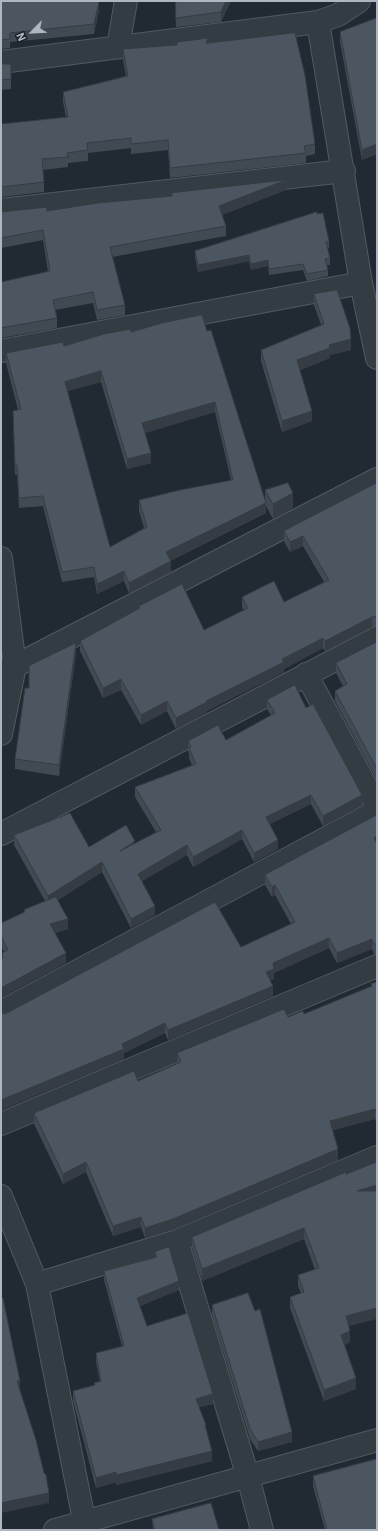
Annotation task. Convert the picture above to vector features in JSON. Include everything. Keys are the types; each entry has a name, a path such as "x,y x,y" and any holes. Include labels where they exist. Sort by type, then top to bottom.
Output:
{"street":[{"path":"118,47 126,1"},
{"path":"1,62 318,22 338,14 359,1"},
{"path":"318,22 344,171 361,284 377,358"},
{"path":"1,210 344,171"},
{"path":"1,351 361,284"},
{"path":"8,669 377,479"},
{"path":"1,558 8,669 1,734"},
{"path":"1,834 377,638"},
{"path":"306,674 377,806"},
{"path":"1,1012 377,811"},
{"path":"1,1124 377,966"},
{"path":"37,1284 177,1241 377,1157"},
{"path":"1,1196 37,1284 85,1526"},
{"path":"177,1241 248,1477 262,1530"},
{"path":"55,1530 85,1526 377,1440"}],"building":[{"path":"1,1 99,2 94,24 10,33 10,39 1,40"},
{"path":"176,1 226,1 221,12 176,18"},
{"path":"377,18 377,144 362,150 340,32"},
{"path":"295,33 305,75 315,144 304,146 306,153 170,168 168,140 131,144 131,138 87,143 88,150 67,153 68,157 42,159 44,182 1,187 1,124 68,117 63,92 128,76 123,49 177,45 177,42 208,38 206,43"},
{"path":"1,64 11,64 11,79 1,80"},
{"path":"286,180 219,206 226,226 110,247 125,305 97,310 93,292 53,300 57,318 1,328 1,282 50,271 43,230 1,238 1,212 47,207 47,211 98,203 172,196 172,193"},
{"path":"317,212 317,214 323,213 329,241 326,242 330,258 325,259 328,270 307,274 303,264 269,269 268,260 251,264 249,255 198,265 195,251"},
{"path":"337,290 350,328 351,339 329,345 330,348 297,360 312,411 282,421 261,350 324,324 314,294"},
{"path":"202,315 207,331 211,330 266,503 166,552 171,561 129,583 124,571 97,584 94,567 62,572 43,496 19,498 17,465 15,465 13,411 21,409 6,353 63,342 64,346 104,334 131,329 131,332 162,323","holes":["101,371 127,459 151,453 142,423 215,402 233,480 180,490 139,500 147,527 110,547 65,382"]},
{"path":"288,483 293,493 273,504 265,490"},
{"path":"377,483 377,616 372,617 325,641 323,638 282,659 284,662 206,701 207,702 176,718 167,701 141,715 121,679 103,688 80,641 140,608 139,606 182,584 204,630 248,608 242,597 274,581 284,602 329,580 303,536 290,542 284,531"},
{"path":"377,642 377,769 335,691 347,684 336,663"},
{"path":"76,643 59,765 15,759 25,688 29,688 29,666"},
{"path":"295,685 306,708 313,704 362,795 323,816 311,795 266,817 278,840 254,853 242,830 193,857 187,845 138,874 155,906 131,919 102,862 48,896 14,835 70,813 89,847 126,825 135,841 120,851 161,830 135,787 196,764 189,748 191,747 188,741 218,725 226,740 275,713 267,700"},
{"path":"377,815 377,836 374,838 377,844 377,944 374,944 372,939 337,953 329,938 273,963 274,969 266,972 273,986 168,1030 165,1023 122,1044 124,1049 1,1100 1,1014 7,1013 215,902 241,947 295,922 275,885 272,887 265,875"},
{"path":"56,897 68,919 50,924 66,953 1,988 2,953 8,950 1,936 1,923 25,912 24,910"},
{"path":"377,982 377,1113 375,1109 330,1121 338,1149 173,1219 145,1228 141,1217 113,1226 86,1162 63,1174 34,1113 134,1071 138,1081 181,1062 177,1053 284,1009 288,1017 303,1011 304,1014 372,986 371,984"},
{"path":"377,1162 377,1185 357,1191 377,1191 377,1308 346,1316 350,1331 341,1335 356,1378 324,1390 290,1297 304,1292 298,1275 319,1268 304,1228 202,1269 192,1237 346,1172 346,1174"},
{"path":"169,1247 179,1281 137,1298 147,1326 188,1313 213,1394 196,1399 206,1425 212,1451 116,1475 116,1472 96,1478 73,1391 95,1385 94,1383 101,1381 96,1353 124,1346 104,1271 157,1257 155,1252"},
{"path":"248,1293 255,1311 260,1309 292,1432 258,1442 250,1429 212,1305"},
{"path":"3,1298 20,1381 17,1381 36,1440 44,1473 46,1475 49,1493 1,1503 1,1299"},
{"path":"377,1459 377,1530 327,1530 313,1476"},
{"path":"211,1503 219,1530 155,1530 152,1519"}]}
